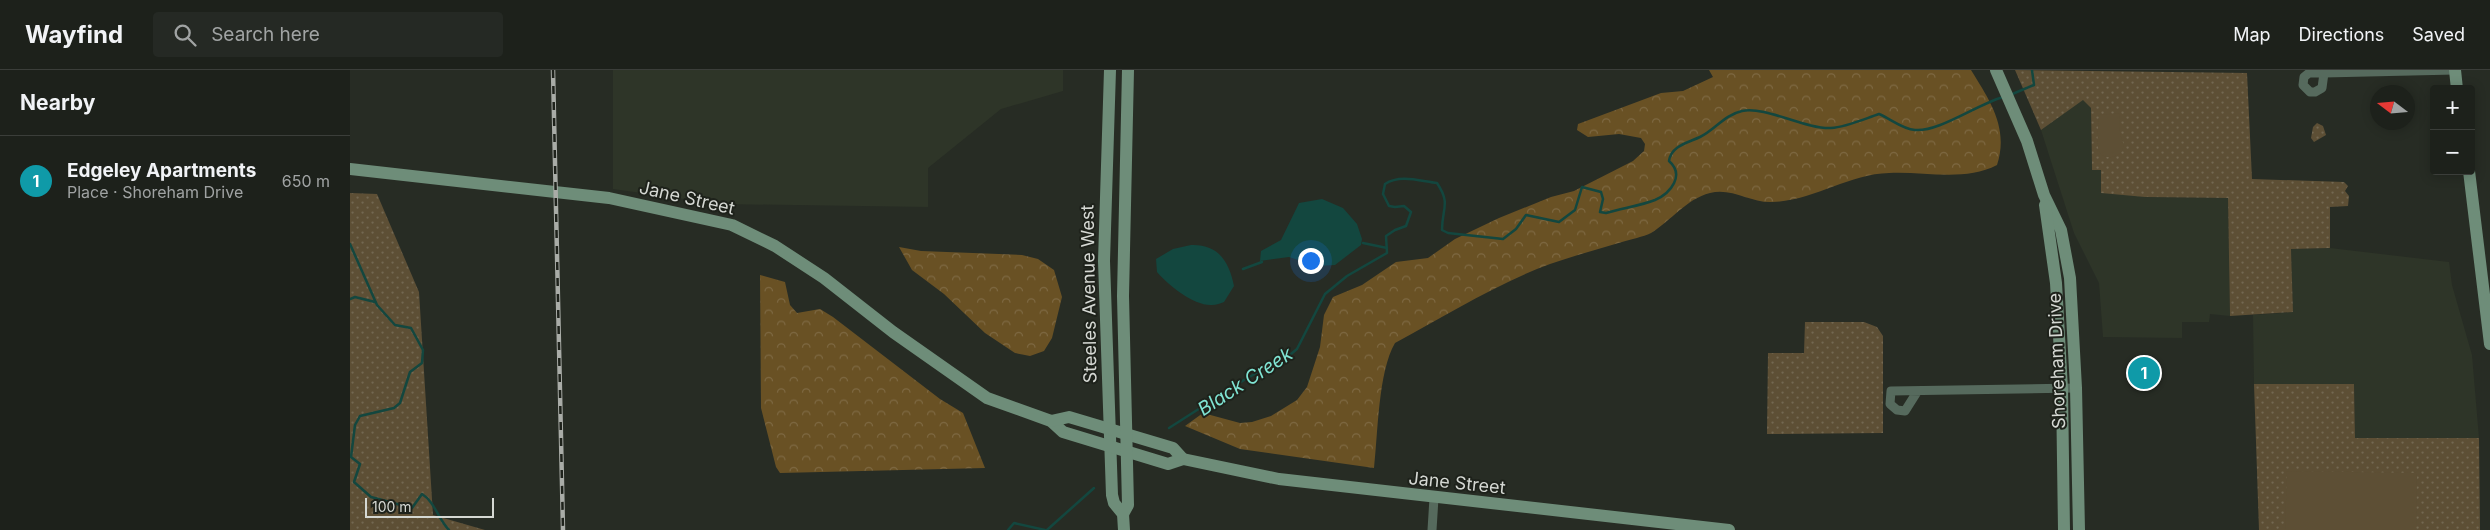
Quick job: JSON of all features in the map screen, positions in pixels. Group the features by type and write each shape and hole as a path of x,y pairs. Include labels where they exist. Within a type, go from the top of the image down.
{"main road":[{"name":"Steeles Avenue West","path":"1110,70 1104,261 1112,495 1114,502 1123,514"},
{"name":"Steeles Avenue West","path":"1124,530 1123,514 1128,505 1123,296 1128,70"},
{"name":"Shoreham Drive","path":"1996,70 2027,142 2044,195 2061,230 2070,278 2076,388 2079,530"},
{"path":"2455,70 2457,85"},
{"path":"1109,110 1128,111"},
{"name":"Jane Street","path":"350,170 608,198 732,225 774,246 824,278 900,337 987,398 1051,420 1063,432 1168,464 1183,459 1280,479 1729,530"},
{"path":"2469,175 2490,344"},
{"name":"Shoreham Drive","path":"2044,195 2056,283 2062,388 2064,530"},
{"name":"Jane Street","path":"1051,420 1068,417 1110,429 1173,448 1183,459"}],"street":[{"path":"2324,73 2455,70"},
{"path":"1917,392 2076,388"},
{"path":"1432,530 1434,498"}],"shaded area":[{"path":"613,70 1063,70 1063,91 1001,109 928,168 928,207 720,204 613,189"},
{"path":"2015,70 2247,73 2252,179 2344,182 2348,186 2345,191 2349,196 2348,206 2330,207 2330,248 2291,249 2293,312 2230,316 2228,198 2145,197 2101,193 2101,170 2092,170 2091,108 2083,100 2041,130"},
{"path":"2083,99 2091,108 2092,170 2101,170 2145,197 2228,198 2230,316 2210,314 2209,322 2182,322 2182,338 2103,337 2099,283 2074,233 2041,130"},
{"path":"2120,113 2120,131 2124,144 2122,151 2116,156 2104,156 2098,147 2099,115"},
{"path":"2317,123 2323,126 2326,135 2314,142 2311,138 2313,127"},
{"path":"350,193 377,194 419,292 433,515 485,530 350,530"},
{"path":"2330,248 2449,262 2452,285 2472,355 2479,438 2355,438 2354,384 2254,384 2253,315 2293,312 2291,249"},
{"path":"1805,322 1864,322 1877,327 1883,336 1883,433 1767,434 1768,353 1804,353"},
{"path":"2254,384 2354,384 2355,438 2479,438 2480,530 2259,530"},
{"path":"2287,471 2417,473 2416,530 2285,530"}],"green space":[{"path":"1709,70 1971,70 1996,115 2001,139 1997,165 1971,173 1958,174 1874,174 1787,201 1764,202 1733,193 1710,193 1693,200 1651,233 1559,261 1510,281 1395,343 1389,355 1382,386 1374,468 1240,449 1185,426 1203,413 1240,423 1252,422 1271,416 1297,400 1307,387 1320,347 1324,315 1333,297 1362,285 1396,262 1428,258 1455,239 1499,218 1551,197 1574,191 1633,161 1644,151 1645,144 1641,138 1619,134 1588,137 1577,130 1578,124 1661,93 1683,91 1713,77"},
{"path":"899,247 921,251 1022,255 1038,259 1054,270 1062,297 1052,338 1044,351 1030,356 1015,353 985,333 944,294 912,270"},
{"path":"760,275 785,282 790,305 797,313 820,309 940,399 963,413 985,468 780,473 776,467 761,408"}],"water":[{"path":"1322,199 1343,208 1357,224 1362,239 1361,245 1335,265 1317,266 1289,257 1260,261 1261,251 1281,240 1299,203"},
{"path":"1191,245 1208,247 1221,256 1225,262 1234,286 1224,302 1212,305 1197,302 1174,288 1157,272 1156,259 1173,249"}],"waterway":[{"name":"Black Creek","path":"2010,95 2034,85 2032,70"},
{"name":"Black Creek","path":"1169,428 1244,380 1291,354 1297,349 1325,294 1347,276 1387,253 1386,236 1406,226 1411,212 1404,206 1389,206 1383,194 1385,184 1391,181 1410,179 1437,183 1445,201 1442,230 1448,233 1503,239 1516,229 1526,215 1559,222 1575,210 1582,187 1601,192 1603,199 1600,212 1606,213 1643,204 1661,197 1671,188 1676,178 1674,166 1669,161 1676,148 1700,137 1725,119 1742,111 1752,110 1774,114 1809,125 1831,128 1879,114 1901,126 1915,130 1946,123 2003,97"},
{"path":"1363,243 1387,248"},
{"name":"Black Creek","path":"350,244 377,305 395,325 411,328 423,350 422,363 410,372 400,403 394,408 360,416 355,425 351,457 360,464 354,482 371,497 412,508 422,494 430,501 449,530"},
{"path":"1243,269 1262,262"},
{"name":"Black Creek","path":"350,299 355,297 375,302"},
{"name":"Black Creek","path":"1047,530 1094,488"},
{"path":"1008,530 1014,523 1045,530"}],"railway":[{"path":"553,70 563,530"}],"place":[{"name":"Edgeley Apartments","path":"2144,373"}]}
